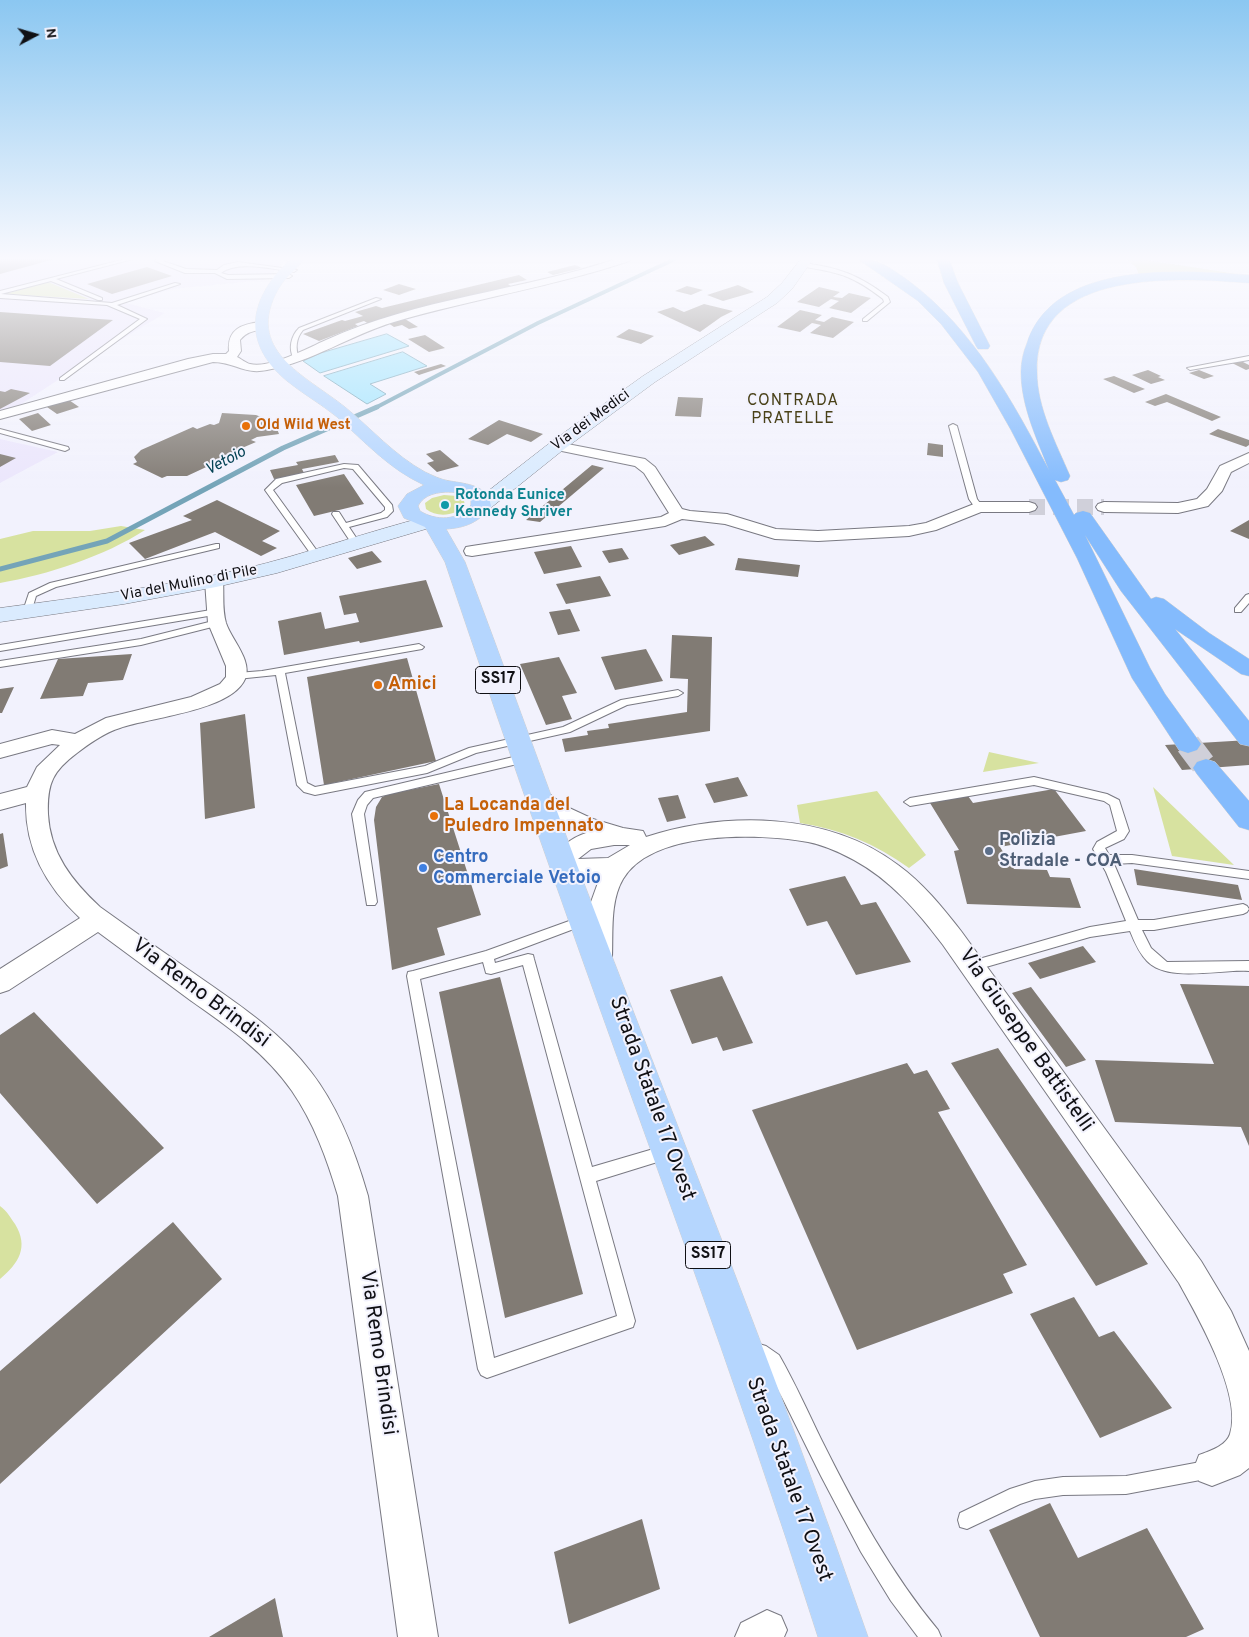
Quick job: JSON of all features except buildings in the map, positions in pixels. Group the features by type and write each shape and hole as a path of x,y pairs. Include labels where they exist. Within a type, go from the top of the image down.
{"highway":[{"path":"959,335 977,358 1061,495 1129,579 1162,608 1201,638 1249,669"},
{"path":"978,335 1061,495"},
{"path":"1036,335 1029,359 1030,384 1061,495 1083,551 1138,669 1188,744"},
{"path":"1106,552 1129,586 1249,738"},
{"path":"1206,768 1249,820"}],"main road":[{"path":"264,335 267,348 277,364 289,375 342,413 398,463 424,478 476,494 481,501 476,511 451,522 430,522"},
{"path":"398,463 411,484 410,505"},
{"path":"410,505 427,490 454,487"},
{"name":"SS17","path":"410,505 416,518 430,522"},
{"name":"Strada Statale 17 Ovest","path":"476,511 459,535 523,749 563,865 670,1151 815,1552 843,1637"},
{"name":"Strada Statale 17 Ovest","path":"430,522 464,556"},
{"path":"815,1552 850,1637"}],"street":[{"path":"229,358 235,351 234,340 237,335"},
{"path":"0,415 183,364 213,358 229,358 249,368 266,367 296,358 346,335"},
{"name":"Via dei Medici","path":"476,511 517,476 557,446 649,379 717,335"},
{"path":"557,446 640,462 650,470 673,509 681,514 727,519 775,534 818,536 918,530 979,507 1029,507"},
{"path":"1104,507 1178,508 1202,503 1214,491 1225,469 1249,457"},
{"name":"Via dei Medici","path":"454,487 482,486 517,476"},
{"name":"Via del Mulino di Pile","path":"0,615 214,581 316,555 357,535 401,520 410,505"},
{"path":"464,556 665,522 681,514"},
{"name":"Via del Mulino di Pile","path":"357,535 430,522"},
{"path":"0,802 35,793 38,782 46,770 78,741 111,724 212,697 228,688 237,676 236,667 217,617 214,581"},
{"path":"0,751 52,738 78,741"},
{"name":"Via Remo Brindisi","path":"35,793 38,828 51,868 62,885 76,901 98,919 239,1020 268,1044 302,1082 334,1140 353,1196 418,1637"},
{"path":"540,799 572,820 597,829 632,847"},
{"name":"Via Giuseppe Battistelli","path":"563,865 577,869 599,869 618,864 632,847 678,836 730,830 784,830 817,836 852,849 878,862 907,886 939,922 1203,1293 1226,1335 1237,1360 1246,1391 1249,1413"},
{"name":"Via Giuseppe Battistelli","path":"599,959 602,910 608,887 614,874 632,847"},
{"path":"0,982 98,919"},
{"path":"1212,1468 1236,1458 1246,1443 1249,1427"}],"lane":[{"path":"62,380 122,335"},
{"path":"296,335 293,355 296,358"},
{"path":"1190,368 1249,358"},
{"path":"953,426 973,499 979,507"},
{"path":"0,431 65,449"},
{"path":"316,555 269,490 279,481 344,466 355,467 389,507 389,512 357,535 336,514"},
{"path":"28,611 32,595 53,585 216,546"},
{"path":"1238,610 1249,597"},
{"path":"0,648 217,617"},
{"path":"0,664 141,642 217,617"},
{"path":"237,676 280,671 419,647"},
{"path":"280,671 302,785 308,789 322,791 426,769 441,765 460,754 523,749"},
{"path":"371,902 358,814 362,803 369,795 523,749 625,702 678,693"},
{"path":"910,802 1034,781 1107,798 1115,803 1123,831 1120,836 1100,846 1099,850 1112,871 1148,954 1156,963 1171,968 1237,964 1249,966"},
{"path":"1105,860 1132,859 1249,875"},
{"path":"972,966 1090,932 1134,925 1154,925 1242,909"},
{"path":"488,956 491,968 528,959 627,1321 487,1368 413,976 488,956 585,921"},
{"path":"587,1176 670,1151"},
{"path":"743,1353 760,1352 772,1361 820,1456 868,1544 906,1604 931,1637"},
{"path":"967,1520 1017,1496 1035,1490 1063,1486 1126,1485 1212,1468"}],"shaded area":[{"path":"0,335 128,335 90,359 0,418"},
{"path":"0,439 58,452 0,483"}],"green space":[{"path":"444,495 457,496 464,501 465,505 457,512 441,515 426,509 425,503 432,498"},
{"path":"121,526 145,530 112,548 56,570 0,583 0,539 33,531 90,531"},
{"path":"989,752 1039,763 983,772"},
{"path":"1153,787 1234,865 1172,856"},
{"path":"877,791 926,855 909,868 884,852 857,839 829,829 800,823 797,805"},
{"path":"0,1206 7,1212 15,1224 19,1232 21,1247 17,1261 0,1279"}],"water":[{"path":"382,335 390,335 409,346 320,373 303,361 321,353"},
{"path":"403,352 427,366 370,384 386,394 367,404 324,376"}],"waterway":[{"name":"Vetoio","path":"376,407 514,335"},
{"name":"Vetoio","path":"0,569 107,541 283,448 376,407"}],"tunnel":[{"path":"1029,507 1104,507"},
{"path":"1188,744 1206,768"}],"place":[{"name":"Old Wild West","path":"246,426"},
{"name":"Rotonda Eunice Kennedy Shriver","path":"445,505"},
{"name":"Amici","path":"378,685"},
{"name":"La Locanda del Puledro Impennato","path":"434,816"},
{"name":"Polizia Stradale - COA","path":"989,851"},
{"name":"Centro Commerciale Vetoio","path":"423,868"}],"district":[{"name":"CONTRADA PRATELLE","path":"793,411"}]}
